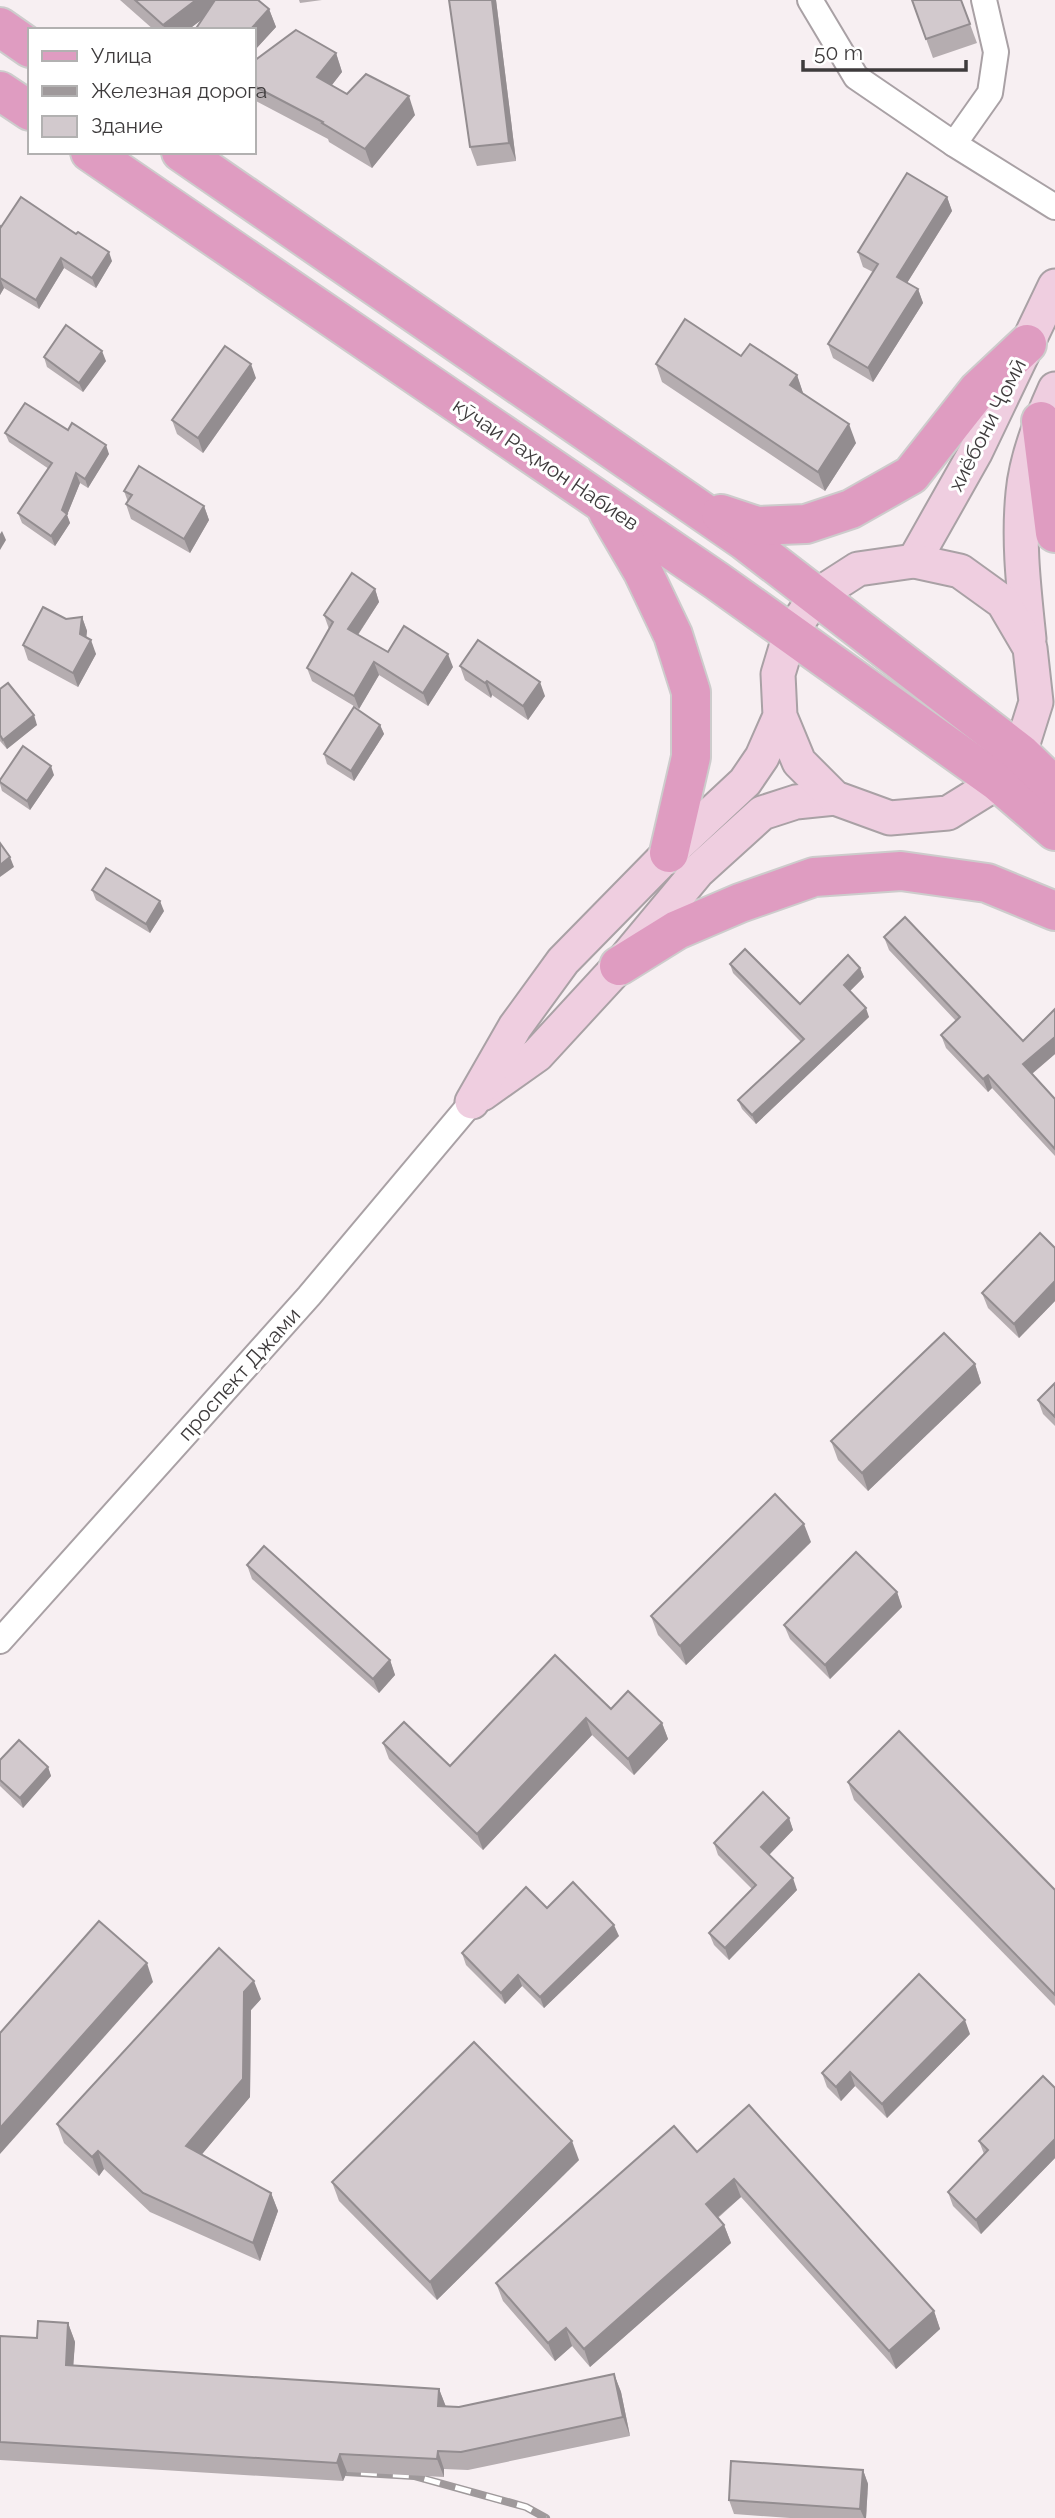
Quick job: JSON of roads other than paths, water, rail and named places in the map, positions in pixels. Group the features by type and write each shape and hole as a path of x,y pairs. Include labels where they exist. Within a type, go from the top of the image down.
{"main road":[{"path":"0,27 28,47"},
{"path":"0,91 28,110"},
{"name":"кӯчаи Раҳмон Набиев","path":"93,154 790,634 1009,768"},
{"path":"184,154 776,563 1009,768 1055,831"},
{"name":"хиёбони Ҷомӣ","path":"914,561 975,453 1055,286"},
{"path":"424,380 454,341"},
{"path":"689,502 758,526 806,524 851,509 911,475 978,390 1027,344"},
{"path":"1030,648 1003,602 960,571 914,561 858,569 816,596 790,634 778,674 780,716 799,762 835,798 890,818 948,813 1009,768 1036,702 1021,564 1023,491 1048,405"},
{"path":"1048,405 1055,533"},
{"path":"601,502 643,572 673,635 691,692 691,757 669,853"},
{"path":"472,1102 514,1027 563,961 669,853 745,782 762,757 780,716"},
{"path":"1009,768 1055,787"},
{"path":"472,1102 537,1055 619,966 698,871 762,813 796,802 835,798"},
{"path":"619,966 677,930 740,903 814,877 901,871 987,883 1055,911"}],"street":[{"path":"810,0 856,77 954,144 1055,206"},
{"path":"954,144 990,93 996,52 984,0"},
{"name":"проспект Джами","path":"0,1641 309,1296 472,1102"}],"railway":[{"path":"329,2471 414,2476 526,2507 546,2518"}]}
